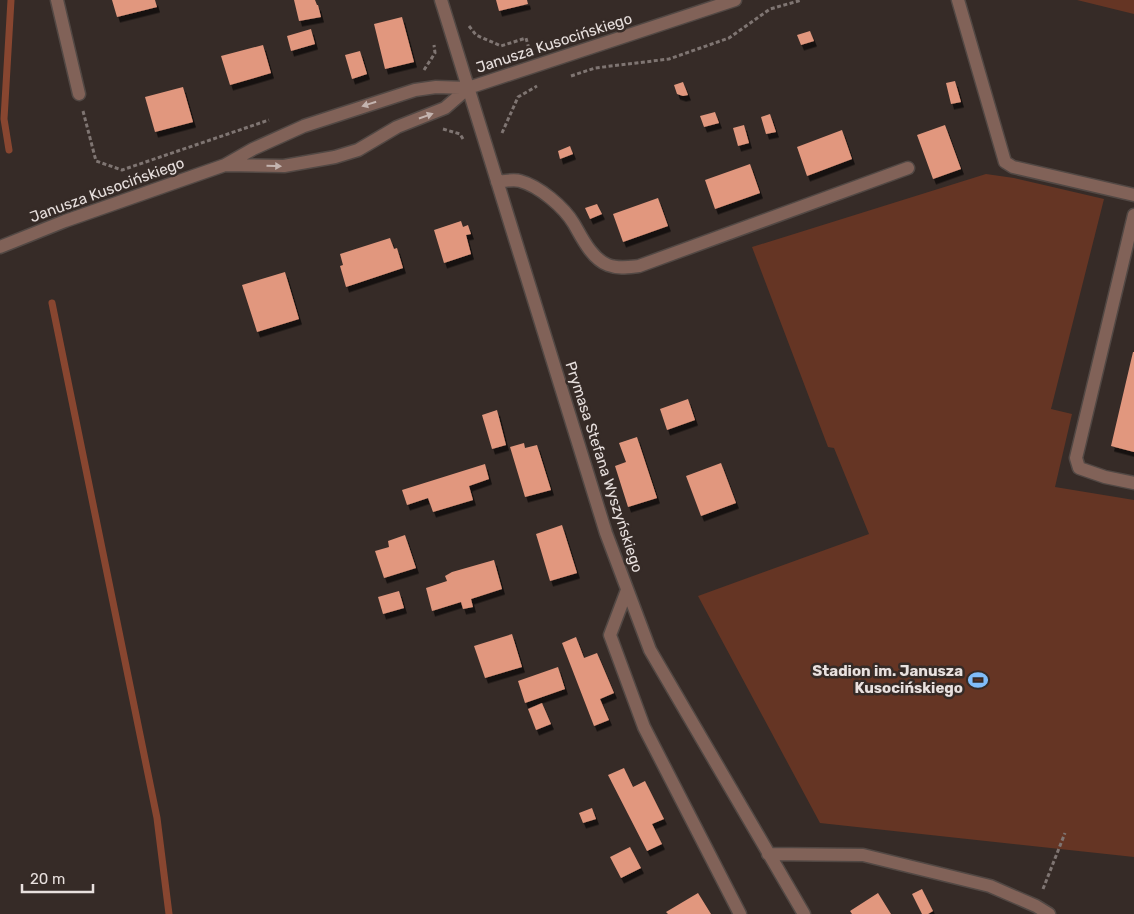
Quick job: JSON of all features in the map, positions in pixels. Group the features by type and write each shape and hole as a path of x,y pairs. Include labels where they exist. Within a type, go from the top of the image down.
{"street":[{"path":"57,0 79,94"},
{"name":"Prymasa Stefana Wyszyńskiego","path":"441,0 606,534 650,650 804,914"},
{"name":"Janusza Kusocińskiego","path":"0,247 64,221 226,166 270,140 360,107 415,90 436,87 468,88 735,0"},
{"path":"958,0 1005,162 1013,167 1134,195"},
{"name":"Janusza Kusocińskiego","path":"226,166 284,166 335,157 358,150 397,127 445,108 468,88"},
{"path":"497,182 519,180 550,196 572,221 586,246 598,258 608,265 623,268 639,266 908,168"},
{"path":"1134,215 1076,458 1079,468 1105,477 1134,483"},
{"path":"627,590 610,635 644,727 740,914"},
{"path":"768,854 863,855 990,886 1036,906 1049,914"}],"path":[{"path":"567,77 594,68 669,59 729,38 770,9 802,0"},
{"path":"79,94 96,161 122,170 271,119"},
{"path":"1036,906 1064,832"}],"shaded area":[{"path":"1077,0 1134,0 1134,14"},
{"path":"986,174 1014,178 1104,199 1051,409 1072,414 1055,487 1134,500 1134,857 820,823 698,596 869,534 834,448 828,447 752,247"}],"building":[{"path":"112,0 155,0 157,7 117,17"},
{"path":"294,0 315,0 321,17 299,21"},
{"path":"496,0 527,0 528,4 499,11"},
{"path":"402,17 414,62 385,69 374,24"},
{"path":"311,29 315,44 291,51 287,36"},
{"path":"810,31 814,41 801,45 797,35"},
{"path":"263,45 271,73 230,85 221,56"},
{"path":"360,51 367,74 352,79 345,55"},
{"path":"955,81 961,102 951,104 946,83"},
{"path":"683,82 688,95 683,96 677,94 674,85"},
{"path":"183,87 193,122 155,132 145,97"},
{"path":"715,112 719,123 704,127 700,116"},
{"path":"770,114 776,132 766,134 761,117"},
{"path":"744,125 749,143 738,146 733,128"},
{"path":"945,125 961,169 933,179 917,135"},
{"path":"842,130 852,159 807,176 797,147"},
{"path":"570,146 573,154 560,159 558,151"},
{"path":"750,164 760,193 715,209 705,180"},
{"path":"658,198 668,226 623,242 613,214"},
{"path":"597,204 602,214 590,219 585,208"},
{"path":"461,221 463,227 468,225 471,234 466,235 471,254 444,263 434,230"},
{"path":"390,238 394,249 397,248 403,268 346,287 340,266 343,265 340,254"},
{"path":"285,272 299,319 257,332 242,285"},
{"path":"1134,352 1134,452 1111,446"},
{"path":"688,399 695,420 667,430 660,409"},
{"path":"497,410 506,445 492,449 482,415"},
{"path":"637,437 657,498 628,507 615,466 626,462 619,443"},
{"path":"524,443 525,448 537,445 551,490 525,497 510,447"},
{"path":"721,463 736,503 701,516 686,476"},
{"path":"485,464 489,479 469,486 473,500 433,512 428,498 407,505 402,490"},
{"path":"562,525 577,573 550,581 536,534"},
{"path":"405,535 416,568 384,578 375,551 389,547 388,541"},
{"path":"494,560 502,589 471,599 473,607 463,609 461,602 432,611 426,588 447,581 445,576 452,572"},
{"path":"399,591 404,608 383,614 378,597"},
{"path":"512,634 522,667 485,678 474,646"},
{"path":"576,637 584,658 597,653 614,693 600,699 609,720 594,726 562,643"},
{"path":"558,667 565,689 525,703 518,681"},
{"path":"542,703 551,724 536,730 528,709"},
{"path":"624,768 633,787 645,781 664,819 652,824 662,844 647,851 608,775"},
{"path":"592,808 596,819 583,823 579,813"},
{"path":"630,847 641,868 621,878 610,857"},
{"path":"922,889 933,911 928,914 922,914 912,894"},
{"path":"698,893 711,914 668,914 666,912"},
{"path":"878,893 891,914 852,914 850,911"}],"waterway":[{"path":"9,150 4,119 11,0"},
{"path":"52,303 157,818 169,914"}],"place":[{"name":"Stadion im. Janusza Kusocińskiego","path":"978,680"}]}
